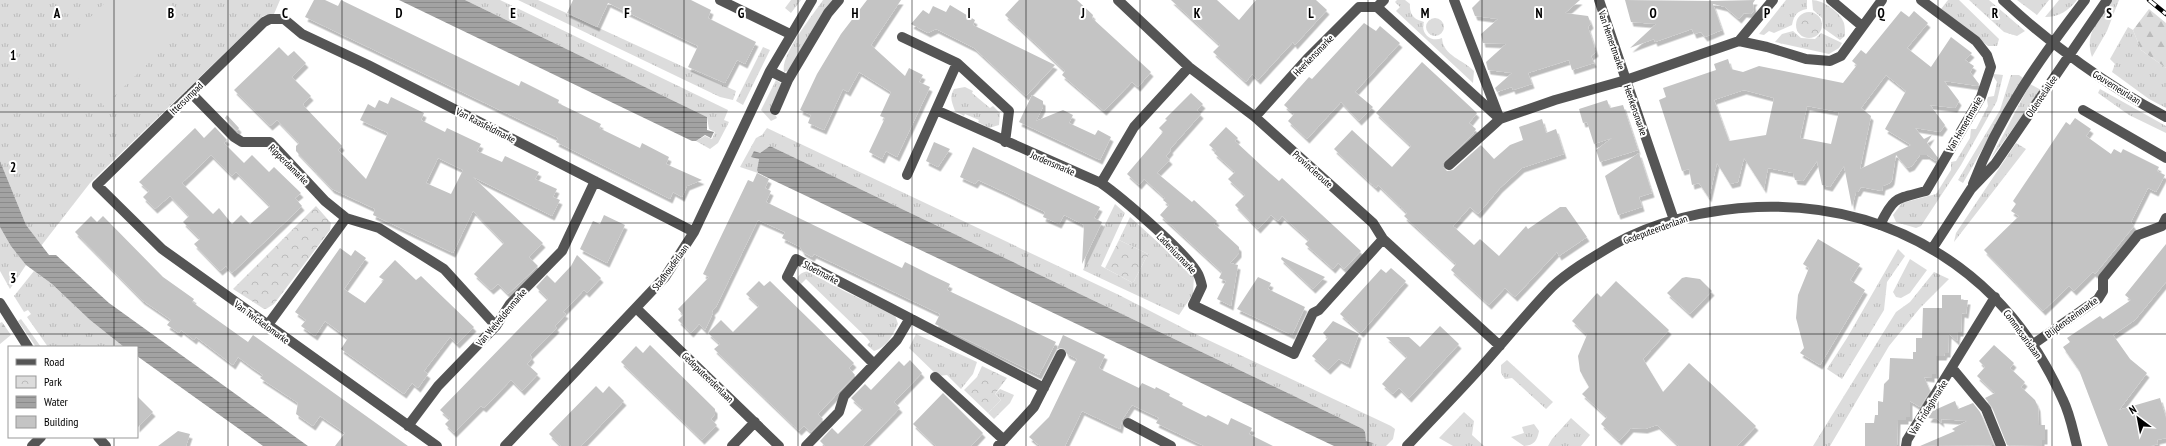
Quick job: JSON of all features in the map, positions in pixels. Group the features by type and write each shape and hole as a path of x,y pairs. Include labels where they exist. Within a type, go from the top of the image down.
{"street":[{"path":"720,0 790,34"},
{"name":"Stadhouderlaan","path":"505,446 637,309 665,277 694,232 770,71 790,34 812,0"},
{"path":"775,110 788,80 828,13 839,0"},
{"name":"Provincieroute","path":"1118,0 1189,67 1255,117 1373,223 1383,239 1500,346"},
{"path":"1454,0 1500,119"},
{"name":"Van Hemertmarke","path":"1599,0 1626,80 1739,41"},
{"path":"1773,0 1739,41 1767,47 1806,59 1830,62 1841,56 1882,0"},
{"path":"1831,0 1862,26"},
{"name":"Van Hemertmarke","path":"1880,225 1890,205 1899,199 1926,191 1981,97 1991,67 1987,55 1976,41 1921,0"},
{"name":"Gouverneurlaan","path":"2003,0 2069,55 2166,118"},
{"name":"Oldeneelallee","path":"1971,189 1987,148 2031,73 2085,0"},
{"name":"Oldeneelallee","path":"1932,249 1971,189 1995,164 2107,0"},
{"name":"Heerkensmarke","path":"1255,117 1357,4 1381,4 1500,119"},
{"name":"Ittersumpad","path":"97,185 264,22 270,19 278,19"},
{"name":"Van Raasfeldmarke","path":"278,19 289,22 302,34 389,75 694,232"},
{"path":"902,37 957,63 1009,111 1005,142"},
{"path":"907,175 957,63"},
{"path":"1101,183 1134,127 1189,67"},
{"path":"770,71 788,80"},
{"name":"Heerkensmarke","path":"1449,165 1500,119 1555,100 1626,80 1674,220"},
{"name":"Ripperdamarke","path":"191,93 234,137 242,142 270,142 325,201 346,218 379,228 444,269 496,326"},
{"name":"Jordensmarke","path":"936,110 1005,142 1101,183"},
{"path":"2083,110 2166,158"},
{"name":"Van Welveldenmarke","path":"408,426 438,386 496,326 510,304 562,251 595,181"},
{"name":"Ladeniusmarke","path":"1101,183 1116,193 1198,273 1202,286 1193,305 1294,354 1313,313 1319,310 1383,239"},
{"name":"Van Twickelomarke","path":"97,185 162,249 267,326 437,446"},
{"name":"Gedeputeerdenlaan","path":"1407,446 1554,286 1616,243 1674,220 1734,208 1791,207 1817,210 1880,225 1918,241 1932,249"},
{"path":"267,326 346,218"},
{"name":"Blijdensteinmarke","path":"2032,345 2098,299 2103,292 2103,278 2138,235 2162,226 2166,218"},
{"name":"Commissarislaan","path":"1932,249 1971,275 1995,297 2015,320 2052,377 2064,402 2077,446"},
{"name":"Sloetmarke","path":"874,364 787,277 796,259 1044,388"},
{"name":"Van Fridaghmarke","path":"1906,446 1907,440 1995,297"},
{"path":"0,303 27,346"},
{"name":"Gedeputeerdenlaan","path":"637,309 779,446"},
{"path":"806,446 838,412 844,396 897,340 910,318"},
{"path":"935,377 1001,443 1034,407 1061,354"},
{"name":"Van Fridaghmarke","path":"1952,368 1986,409 2001,446"},
{"path":"732,446 755,422"},
{"path":"1128,424 1171,446"},
{"path":"32,446 40,438"},
{"path":"99,438 106,446"}],"green space":[{"path":"0,0 280,0 274,14 263,16 90,183 41,246 26,225 0,161"},
{"path":"108,0 167,0 190,23 104,106 54,52"},
{"path":"465,0 500,0 728,110 724,120 729,122 718,143 710,149 696,141 705,136 712,139 715,132 709,129 707,117"},
{"path":"518,0 538,0 736,91 733,100 720,97"},
{"path":"791,0 801,0 791,13 785,8"},
{"path":"823,0 833,0 788,71 784,72 784,65 792,46"},
{"path":"1397,0 1405,0 1410,4 1410,11 1413,16 1424,22 1423,26 1427,36 1434,39 1442,38 1446,49 1474,71 1473,83 1396,11 1400,7 1395,2"},
{"path":"1786,0 1807,0 1807,9 1796,14 1792,25 1774,33 1769,31 1764,35 1759,34"},
{"path":"1812,0 1826,4 1839,15 1844,23 1845,36 1840,40 1823,28 1822,18 1813,10"},
{"path":"1948,0 1959,0 1999,39 1997,46 1988,46 1941,9"},
{"path":"1969,0 1989,0 2025,31 2017,36 2004,32"},
{"path":"2017,0 2049,0 2037,15"},
{"path":"2059,0 2077,0 2063,13 2045,17"},
{"path":"2112,0 2119,0 2107,31 2092,57 2090,49 2091,34 2098,20"},
{"path":"2149,9 2166,23 2166,68 2141,50 2133,30"},
{"path":"1809,12 1818,16 1822,25 1818,34 1809,38 1800,34 1796,25 1800,16"},
{"path":"1435,18 1441,21 1444,27 1441,33 1435,36 1429,33 1426,27 1429,21"},
{"path":"2128,27 2133,30 2141,50 2166,68 2166,108 2149,99 2112,72 2115,64 2110,59"},
{"path":"1793,31 1801,38 1815,39 1821,33 1842,43 1839,48 1829,54 1775,42 1782,34"},
{"path":"763,47 770,50 743,105 736,101"},
{"path":"1994,74 2003,75 1997,101 1961,165 1921,226 1916,228 1896,222 1893,215 1902,203 1936,194 1951,170 1951,162 1956,161 1970,138 1971,129 1976,129 1988,106 1988,97 1994,96 1997,82 1993,76"},
{"path":"2011,75 2019,75 2023,78 1963,183 1958,180 2000,110"},
{"path":"776,80 782,84 772,109 777,118 771,121 761,110"},
{"path":"2030,84 2041,90 1990,160"},
{"path":"965,87 973,91 972,93 990,108 993,106 1000,113 999,125 989,128 978,122 979,120 965,114 964,116 955,111 952,100 952,92 954,89"},
{"path":"2100,89 2166,126 2166,133 2129,115 2098,93"},
{"path":"767,128 1119,295 1189,331 1391,426 1395,429 1393,439 1386,446 1372,446 1373,443 1366,441 1363,429 770,146 760,153 753,154 752,156 759,159 757,170 758,173 740,167 756,138 762,135"},
{"path":"2016,143 2026,149 1954,242 1956,233"},
{"path":"1115,204 1125,213 1101,266 1133,283 1148,254 1119,240 1130,217 1194,275 1193,294 1179,315 1083,270"},
{"path":"316,206 331,223 330,230 274,304 264,309 233,289"},
{"path":"0,227 26,265 10,289 0,271"},
{"path":"1119,240 1148,254 1133,283 1105,268"},
{"path":"1898,249 1905,256 1887,282 1884,310 1842,379 1827,369 1847,338"},
{"path":"1910,259 1927,270 1910,293 1901,298 1896,297 1893,292"},
{"path":"34,271 52,284 90,320 123,346 47,346 27,317 31,314 28,310 24,312 14,296"},
{"path":"808,271 844,291 895,315 898,324 886,344 874,351 867,345 870,342 867,338 806,279 801,284 798,281 799,275"},
{"path":"1934,272 1949,279 1920,308 1889,346 1830,446 1813,446 1896,312 1910,302"},
{"path":"21,319 40,346 35,346 18,321"},
{"path":"2,322 11,335 0,344 0,323"},
{"path":"916,334 977,362 973,374 961,389 947,375 938,376 909,348"},
{"path":"1507,360 1553,402 1546,409 1512,378 1505,379 1501,373 1501,365"},
{"path":"982,366 1007,378 995,394 1001,400 988,413 964,390 977,377"},
{"path":"1000,389 1014,395 1010,403 994,419 988,413 1001,400 995,394"},
{"path":"1464,412 1474,421 1472,435 1484,446 1453,446 1439,438"},
{"path":"1571,418 1590,435 1581,446 1548,446 1552,439"},
{"path":"1534,424 1539,431 1536,440 1530,445 1524,446 1511,437 1524,433 1522,427"}],"water":[{"path":"399,0 465,0 707,117 707,130 714,132 711,138 705,135 696,141 692,141"},
{"path":"770,146 1363,429 1365,432 1366,441 1373,443 1372,446 1334,446 758,173 757,170 759,159 751,157 754,151 760,153"},
{"path":"0,161 26,225 49,255 56,255 109,303 308,446 263,446 138,357 138,346 123,346 90,320 52,284 26,265 11,246 0,227"}],"building":[{"path":"314,0 325,0 338,6 341,0 519,86 521,81 559,100 558,103 601,124 599,128 640,148 642,143 669,157 666,164 702,180 687,186 682,197 673,192 670,199 556,142 558,138 305,17"},
{"path":"573,0 691,0 711,10 708,18 756,42 745,64 737,60 725,83 688,67 698,46 608,3 597,27 567,13"},
{"path":"867,0 901,0 871,45 905,76 909,68 923,75 919,82 930,87 897,157 886,151 882,159 869,152 885,118 880,116 891,92 859,72 848,92 843,89 824,130 808,123 811,115 800,110 817,74 841,34"},
{"path":"1019,0 1077,0 1093,15 1092,18 1151,72 1138,87 1132,82 1104,111 1062,75 1065,71 1005,15"},
{"path":"1171,0 1217,0 1239,20 1256,0 1316,0 1327,10 1295,45 1293,42 1258,80 1252,74 1246,82 1213,52 1220,45"},
{"path":"1480,0 1580,0 1565,13 1588,16 1591,24 1588,27 1596,52 1591,56 1594,63 1572,70 1569,60 1528,73 1532,84 1513,90 1512,87 1497,92 1495,88 1512,73 1488,70 1486,62 1506,44 1483,43 1481,34 1498,19 1475,16 1472,8"},
{"path":"1625,0 1755,0 1753,3 1754,10 1751,14 1744,13 1739,19 1725,7 1713,4 1722,30 1705,37 1701,32 1694,34 1692,29 1655,42 1654,39 1630,48 1656,24 1631,22"},
{"path":"950,5 975,20 973,25 1055,65 1026,96 974,48 936,29 928,33 911,24 923,10 929,14 933,6 946,12"},
{"path":"1901,11 1909,17 1914,11 1928,23 1907,48 1931,67 1951,37 1972,53 1965,60 1974,66 1970,72 1979,84 1978,86 1944,81 1959,101 1955,108 1930,105 1945,125 1940,132 1915,128 1924,139 1932,135 1927,143 1938,158 1936,161 1927,155 1920,155 1912,166 1907,168 1896,155 1892,180 1890,183 1883,186 1882,191 1861,187 1858,192 1856,192 1852,207 1844,166 1830,187 1822,185 1817,161 1803,181 1795,180 1793,173 1768,168 1764,189 1744,158 1738,182 1730,184 1717,163 1709,198 1699,183 1692,185 1689,169 1682,171 1659,100 1666,97 1663,88 1716,70 1714,64 1728,59 1731,69 1743,72 1759,66 1843,83 1857,65 1852,61 1861,50 1866,54","holes":["1886,75 1906,91 1885,129 1911,145 1860,169 1871,116 1861,108","1744,90 1774,98 1766,135 1729,141 1714,100","1807,106 1839,112 1831,144 1800,138"]},
{"path":"1364,23 1376,31 1380,26 1400,43 1355,92 1373,107 1359,121 1341,102 1307,139 1288,121 1294,114 1284,105 1309,77 1312,79"},
{"path":"279,47 288,56 294,51 306,63 292,77 311,96 303,104 304,106 342,146 338,150 366,179 388,133 360,120 368,104 375,108 379,100 388,104 391,97 424,113 421,120 445,132 447,128 481,144 477,151 502,162 505,156 539,172 535,179 557,189 553,197 560,200 552,216 473,177 543,243 529,257 538,266 508,294 498,284 491,290 474,274 504,243 473,211 453,253 373,215 375,209 332,189 296,151 296,146 299,143 277,120 270,126 234,90","holes":["438,158 463,170 451,194 426,183"]},
{"path":"1422,62 1477,113 1469,123 1476,129 1472,135 1443,163 1443,167 1447,171 1453,170 1481,145 1494,159 1510,145 1523,140 1519,127 1542,119 1546,133 1556,129 1564,154 1522,168 1500,188 1478,214 1470,207 1453,226 1474,245 1480,239 1499,256 1526,226 1528,229 1560,207 1566,207 1587,237 1559,256 1557,252 1515,297 1505,288 1489,305 1451,270 1456,264 1404,216 1407,213 1378,185 1376,188 1334,149 1352,130 1392,167 1411,146 1376,113"},
{"path":"1191,93 1203,104 1197,110 1201,114 1170,149 1171,150 1166,156 1170,160 1157,173 1192,202 1194,200 1217,221 1214,224 1239,247 1239,253 1230,263 1238,265 1231,306 1217,299 1226,281 1219,278 1222,272 1160,215 1169,205 1163,200 1165,198 1144,179 1139,185 1127,174 1163,132 1159,128 1167,120 1165,119"},
{"path":"1032,95 1043,101 1043,107 1036,121 1063,110 1073,115 1069,123 1095,135 1098,130 1111,137 1100,160 1019,122"},
{"path":"1607,100 1610,108 1623,105 1638,150 1600,162 1596,150 1612,138 1594,144 1587,122 1583,123 1579,109"},
{"path":"227,115 239,128 237,131 225,118"},
{"path":"2075,118 2091,129 2086,136 2111,154 2114,149 2121,153 2123,149 2159,167 2157,171 2165,175 2156,192 2148,188 2131,222 2134,226 2095,274 2093,272 2074,291 2069,286 2043,311 1984,250 2019,216 2011,211 2016,204 2013,201 2066,122 2070,125"},
{"path":"215,127 227,140 224,143 244,163 252,155 269,172 274,167 301,193 295,198 302,206 232,273 226,266 220,271 194,244 200,239 183,222 189,216 170,196 155,209 143,197 149,191 139,182 195,128 204,138","holes":["211,155 232,176 236,172 270,206 250,224 241,215 232,224 219,208 213,214 182,183"]},
{"path":"1226,127 1238,138 1235,141 1263,167 1279,181 1282,178 1361,251 1344,269 1338,263 1333,269 1305,244 1309,240 1282,216 1278,221 1271,215 1258,229 1235,205 1245,195 1228,179 1235,172 1214,153 1216,151 1209,145"},
{"path":"934,142 950,149 938,167 926,161"},
{"path":"973,147 1100,207 1094,218 1102,222 1082,264 1084,225 1064,215 1059,224 1043,217 1045,212 1004,192 978,180 975,184 960,177"},
{"path":"1639,153 1652,193 1639,197 1642,207 1618,215 1605,176"},
{"path":"757,173 769,179 765,188 771,191 766,202 902,268 905,262 950,284 947,290 1056,342 1039,375 935,324 940,314 814,254 812,257 803,252 800,247 782,238 785,232 758,220 716,307 712,311 713,313 705,330 699,324 691,333 678,320 683,315 678,309 709,277 703,274 748,180 753,182"},
{"path":"604,215 625,225 607,263 580,249 593,221 600,224"},
{"path":"91,216 97,222 103,216 163,277 194,299 192,302 248,342 253,335 408,446 335,446 345,433 320,416 313,426 296,414 298,403 260,378 263,375 238,357 233,365 196,337 194,340 181,330 179,333 167,325 171,320 142,300 75,232"},
{"path":"1818,239 1860,264 1850,280 1865,290 1820,365 1800,353 1804,348 1796,318 1798,295 1809,268 1803,264"},
{"path":"2166,244 2166,282 2135,320 2113,335 2130,359 2147,373 2119,410 2160,398 2166,418 2166,438 2157,440 2158,444 2151,446 2108,446 2079,370 2063,347 2070,342 2067,338 2100,316 2103,319 2131,300 2125,295"},
{"path":"340,248 351,256 355,250 366,258 344,289 365,303 384,280 379,277 395,260 416,280 421,276 474,327 457,344 450,337 424,371 428,374 418,388 412,383 404,394 341,349 348,338 325,321 315,336 301,326 306,320 295,312"},
{"path":"577,255 601,278 587,293 584,290 563,312 566,314 555,326 557,328 530,355 532,358 527,364 538,374 522,391 511,380 484,408 481,406 454,433 445,424 450,419 440,410 548,299 536,287 547,275 555,283 571,266"},
{"path":"1282,257 1325,277 1313,289 1281,259"},
{"path":"1391,268 1406,281 1361,333 1340,314 1381,269 1386,273"},
{"path":"1258,277 1271,283 1268,289 1305,307 1292,335 1237,309"},
{"path":"1686,277 1700,279 1712,291 1690,314 1667,293 1682,278"},
{"path":"759,281 764,286 770,281 854,363 849,368 855,375 818,414 823,419 811,432 804,426 799,431 714,349 720,344 708,333 721,320 733,332 759,306 746,294"},
{"path":"1616,281 1669,330 1643,359 1663,392 1689,363 1756,426 1737,446 1679,446 1657,425 1645,429 1631,428 1619,441 1601,424 1607,417 1582,394 1589,387 1580,371 1578,356 1587,335 1572,321 1597,293 1601,297"},
{"path":"1942,295 1961,295 1961,300 1968,300 1966,314 1962,313 1961,332 1958,332 1957,341 1949,334 1948,353 1945,353 1944,356 1936,356 1936,374 1932,374 1932,378 1924,377 1930,391 1920,407 1910,401 1910,417 1906,417 1906,420 1898,420 1897,446 1865,446 1865,423 1874,423 1875,415 1878,415 1878,401 1883,402 1884,384 1889,379 1890,358 1913,359 1913,352 1916,352 1916,338 1922,338 1923,308 1942,308"},
{"path":"1333,321 1359,334 1348,364 1339,359 1328,370 1312,356 1328,338 1323,333"},
{"path":"1440,326 1459,344 1409,398 1399,388 1393,394 1382,384 1407,357 1386,337 1409,337 1420,347"},
{"path":"1063,335 1105,355 1099,368 1104,371 1139,388 1142,383 1155,389 1156,387 1183,403 1182,405 1206,417 1208,415 1228,425 1231,418 1252,428 1249,434 1273,446 1204,446 1156,423 1159,418 1132,405 1122,420 1120,429 1082,411 1065,446 1040,446 1029,437 1049,417 1077,359 1067,354 1064,348 1057,349"},
{"path":"650,345 715,409 715,414 711,419 717,425 702,440 621,362 636,346 643,353"},
{"path":"1994,345 2014,363 2010,368 2025,382 2021,387 2035,400 2038,407 2039,425 2045,425 2045,440 2042,440 2042,446 2007,445 1992,407 1985,398 1995,393 1977,376 1985,367 1979,361"},
{"path":"910,360 922,373 894,402 900,408 863,446 825,446 820,441 832,428 838,434 863,409 851,398 865,384 871,390 899,361 904,366"},
{"path":"596,386 603,393 609,386 624,401 581,446 561,446 549,434"},
{"path":"943,393 983,433 971,446 936,446 913,424"},
{"path":"138,397 153,412 138,427"},
{"path":"1955,401 1958,409 1973,403 1980,412 1994,445 1920,446 1955,431 1952,429 1967,421 1941,419 1942,423 1937,419 1928,418 1936,406 1937,409"},
{"path":"178,431 190,434 186,446 158,446"}],"railway":[{"path":"2149,0 2166,14"}]}
